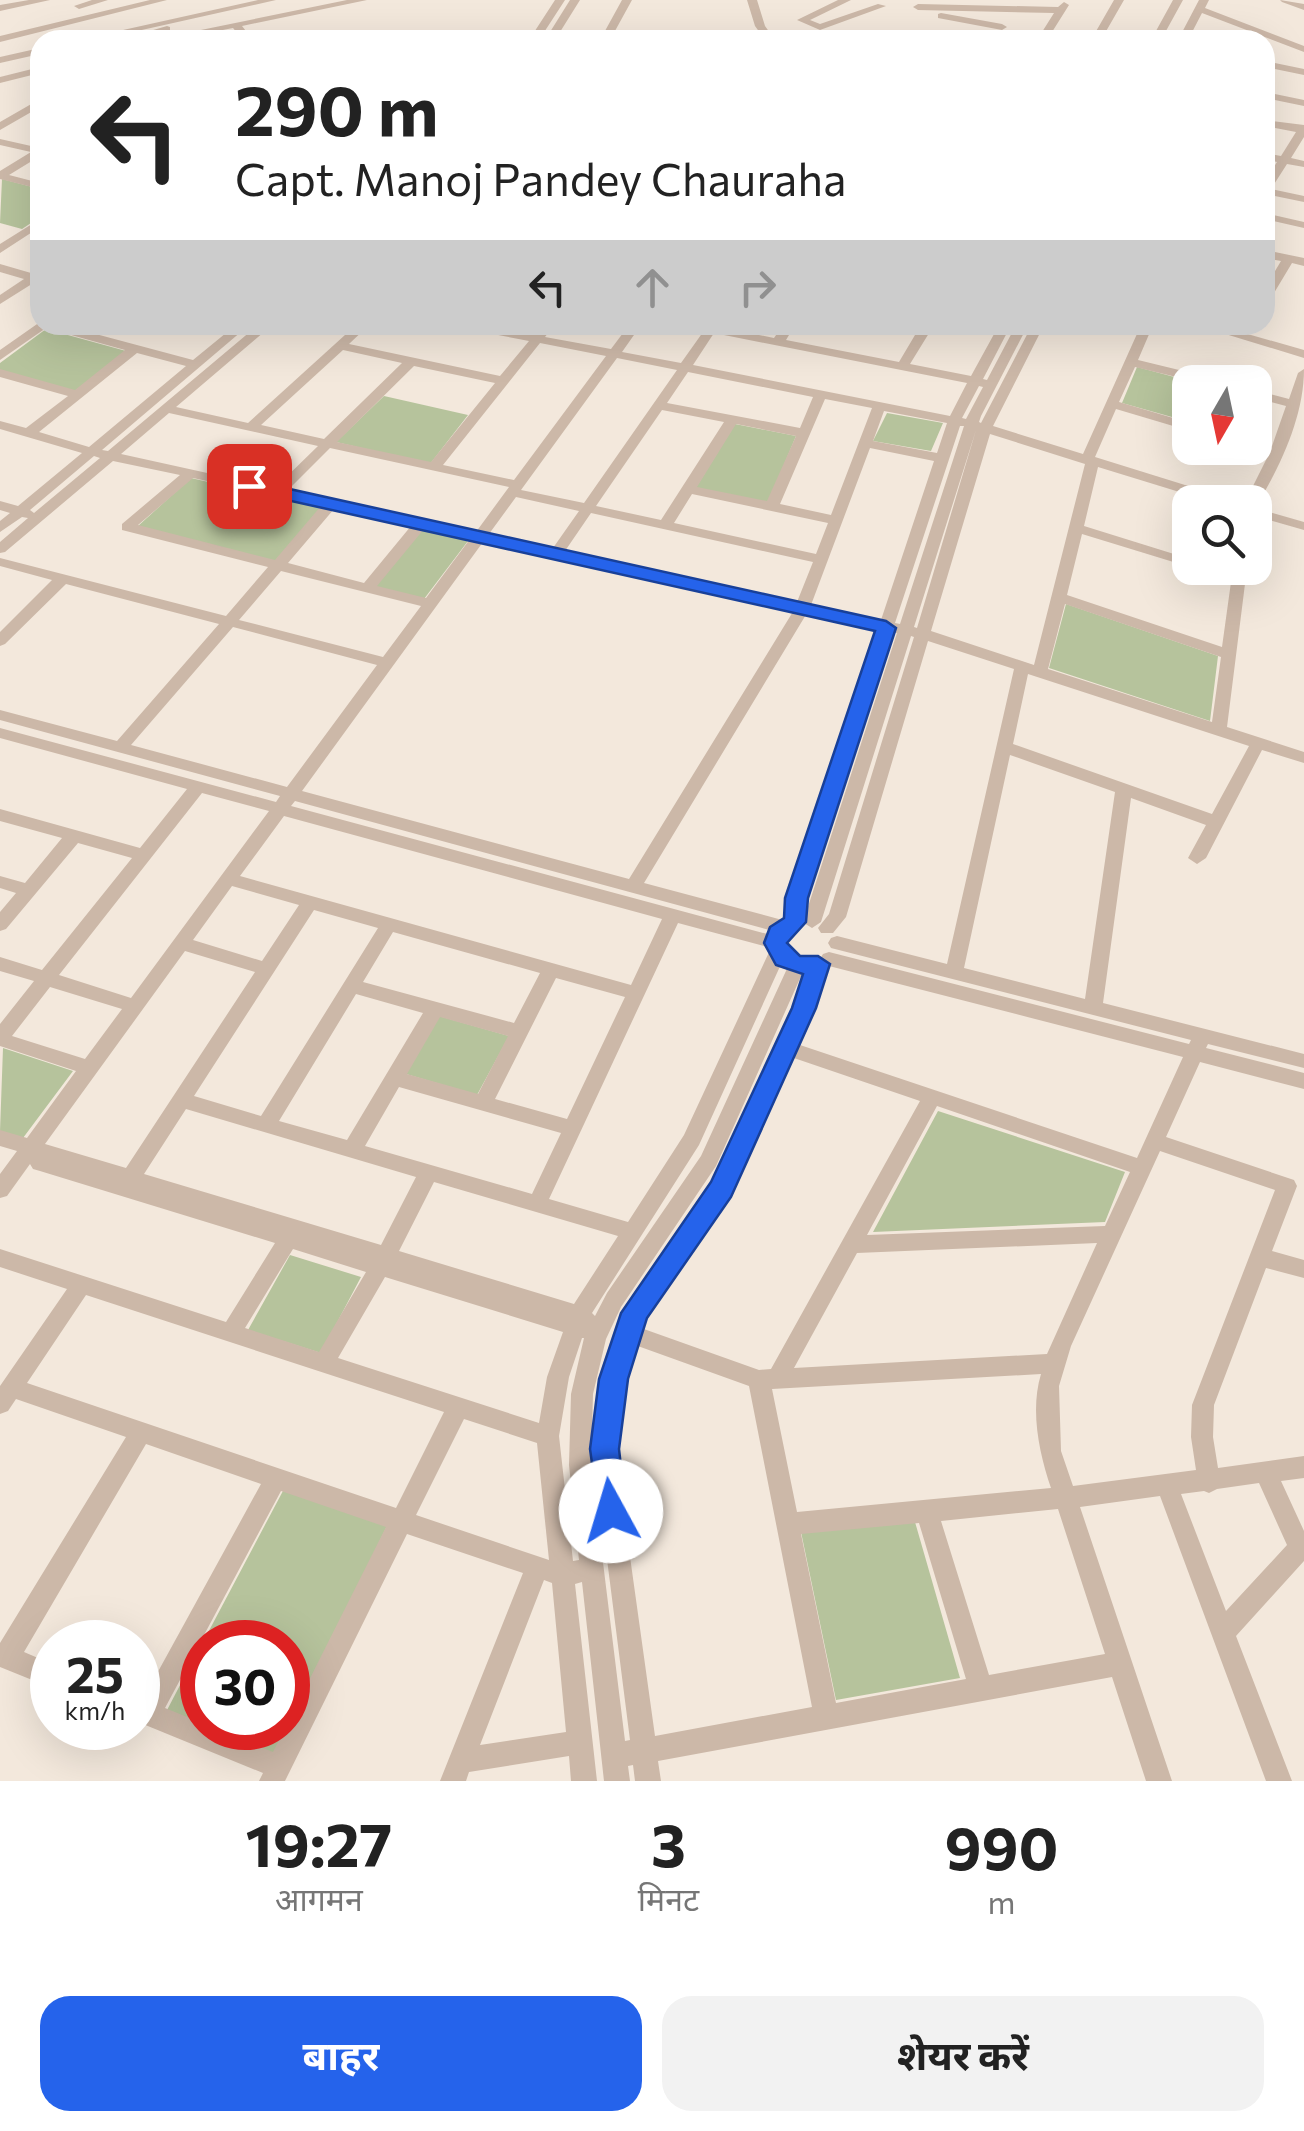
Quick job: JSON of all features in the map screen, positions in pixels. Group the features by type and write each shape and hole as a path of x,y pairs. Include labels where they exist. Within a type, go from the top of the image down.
{"street":[{"path":"76,3 103,0"},
{"path":"160,30 271,0"},
{"path":"162,30 286,3 319,0"},
{"path":"210,30 362,0"},
{"path":"540,30 560,0"},
{"path":"556,30 575,0"},
{"path":"610,30 627,0"},
{"path":"752,0 763,30"},
{"path":"843,0 874,1 881,6 826,26 802,20 843,0"},
{"path":"1102,30 1119,0"},
{"path":"1162,30 1178,0"},
{"path":"1285,0 1302,3"},
{"path":"0,8 40,1 54,26"},
{"path":"37,30 154,1"},
{"path":"76,3 90,18"},
{"path":"1014,9 1002,28 918,12 918,3 1014,9 1064,5"},
{"path":"1198,3 1250,30"},
{"path":"1178,30 1198,3"},
{"path":"1187,30 1198,3"},
{"path":"1048,30 1064,5"},
{"path":"124,9 150,30"},
{"path":"235,24 240,30"},
{"path":"0,39 30,32"},
{"path":"1275,40 1304,49"},
{"path":"0,60 30,52"},
{"path":"0,72 30,64"},
{"path":"1275,66 1304,72"},
{"path":"0,80 30,75"},
{"path":"1275,97 1304,103"},
{"path":"0,130 30,109"},
{"path":"0,130 30,120"},
{"path":"1275,125 1303,129 1275,175"},
{"path":"0,142 30,149"},
{"path":"25,148 30,145"},
{"path":"1,174 30,157"},
{"path":"1275,158 1304,164"},
{"path":"1,174 30,183"},
{"path":"1275,192 1304,199"},
{"path":"1275,218 1304,224"},
{"path":"0,227 24,233"},
{"path":"0,249 30,229"},
{"path":"1275,256 1304,262"},
{"path":"1275,279 1288,259"},
{"path":"0,268 30,274"},
{"path":"0,300 30,281"},
{"path":"0,356 31,335"},
{"path":"83,335 195,366"},
{"path":"0,528 231,335"},
{"path":"0,549 254,335"},
{"path":"251,428 352,335"},
{"path":"521,335 954,420 1172,486"},
{"path":"434,467 540,335"},
{"path":"0,1190 628,335"},
{"path":"556,554 706,335"},
{"path":"747,335 982,383"},
{"path":"778,342 782,335"},
{"path":"902,366 922,335"},
{"path":"584,1781 549,1571 548,1436 558,1377 576,1321 630,1231 692,1140 805,942 837,917 922,634 978,426 982,383 1001,335"},
{"path":"648,1781 604,1449 614,1379 635,1313 721,1189 786,1048 805,942 797,898 954,420 1015,335"},
{"path":"1032,335 978,426 905,630 805,942 709,1160 614,1300 596,1338 582,1394 580,1465 616,1769 644,1750 1120,1663"},
{"path":"1040,672 1090,460 1142,335"},
{"path":"1257,335 1304,351"},
{"path":"340,346 503,380"},
{"path":"29,433 134,349"},
{"path":"278,492 412,361"},
{"path":"1130,362 1172,373"},
{"path":"1260,485 1304,373"},
{"path":"0,374 77,394"},
{"path":"772,507 821,394"},
{"path":"1272,398 1294,404"},
{"path":"1112,404 1172,422"},
{"path":"658,405 804,434"},
{"path":"634,886 802,609 880,405"},
{"path":"167,409 434,467 587,508 821,560"},
{"path":"665,526 732,420"},
{"path":"0,425 93,452 922,634 1304,758"},
{"path":"866,444 942,458"},
{"path":"1272,451 1276,452"},
{"path":"191,473 128,528 430,604"},
{"path":"688,490 836,520"},
{"path":"0,504 38,517"},
{"path":"120,748 331,504"},
{"path":"1272,517 1304,526"},
{"path":"367,588 420,524"},
{"path":"1076,528 1172,558"},
{"path":"0,562 387,663"},
{"path":"0,641 63,578"},
{"path":"1219,730 1239,585"},
{"path":"1059,597 1229,655"},
{"path":"954,973 1022,666"},
{"path":"0,715 673,915 954,973 1092,1008 1304,1081"},
{"path":"0,734 198,787 285,801 634,886 805,942 1199,1044 1304,1061"},
{"path":"1197,858 1258,743"},
{"path":"1004,746 1216,822"},
{"path":"90,1068 0,1038 198,787"},
{"path":"1092,1008 1124,789"},
{"path":"0,816 144,855"},
{"path":"0,924 74,836"},
{"path":"228,879 634,993"},
{"path":"0,882 28,890"},
{"path":"130,1179 310,902"},
{"path":"538,1204 673,915"},
{"path":"266,1124 389,924"},
{"path":"181,944 267,969"},
{"path":"0,964 135,1006"},
{"path":"483,1103 551,970"},
{"path":"351,986 519,1032"},
{"path":"352,1150 435,1009"},
{"path":"1160,1781 1050,1451 1048,1386 1199,1044"},
{"path":"786,1048 1142,1168"},
{"path":"394,1078 572,1128"},
{"path":"826,1717 788,1524 768,1379 851,1244 931,1099"},
{"path":"182,1100 630,1231"},
{"path":"0,1138 27,1153 287,1241 382,1263"},
{"path":"1154,1141 1288,1186 1203,1405 1202,1438 1209,1482"},
{"path":"0,1150 130,1179 382,1263 576,1321 596,1338 768,1379 1055,1363"},
{"path":"324,1363 429,1172"},
{"path":"851,1244 1112,1234"},
{"path":"231,1333 287,1241"},
{"path":"1260,1257 1304,1269"},
{"path":"0,1258 548,1436"},
{"path":"80,1284 6,1396 142,1432 549,1571 591,1569"},
{"path":"160,1720 276,1774 458,1407"},
{"path":"30,1667 3,1656 142,1432"},
{"path":"788,1524 1065,1498 1304,1467"},
{"path":"1222,1633 1300,1548 1266,1473"},
{"path":"160,1682 276,1478"},
{"path":"1168,1486 1279,1781"},
{"path":"927,1511 980,1688"},
{"path":"457,1771 549,1571"},
{"path":"457,1771 580,1742"}],"green space":[{"path":"2,179 30,186 30,224 22,229 0,223"},
{"path":"38,335 68,335 126,351 75,391 0,370 0,363"},
{"path":"1137,367 1172,376 1172,417 1122,403"},
{"path":"384,396 468,415 430,464 336,442"},
{"path":"887,413 943,423 931,451 873,441"},
{"path":"735,424 796,436 768,503 695,489"},
{"path":"191,478 322,508 275,561 138,526"},
{"path":"416,529 468,541 424,599 371,586"},
{"path":"1066,604 1218,656 1210,721 1049,668"},
{"path":"439,1016 509,1036 477,1095 406,1074"},
{"path":"3,1048 73,1071 23,1138 0,1131"},
{"path":"938,1111 1125,1172 1105,1222 873,1232"},
{"path":"290,1255 361,1277 321,1353 248,1330"},
{"path":"284,1489 387,1526 310,1685 310,1620 215,1620"},
{"path":"915,1522 960,1678 836,1700 801,1532"},
{"path":"180,1685 180,1718 166,1712"}],"route":[{"path":"249,486 886,628 797,898 795,922 778,933 776,943 785,958 797,965 818,964 804,1008 721,1189 635,1313 614,1379 604,1449 611,1511"}]}
